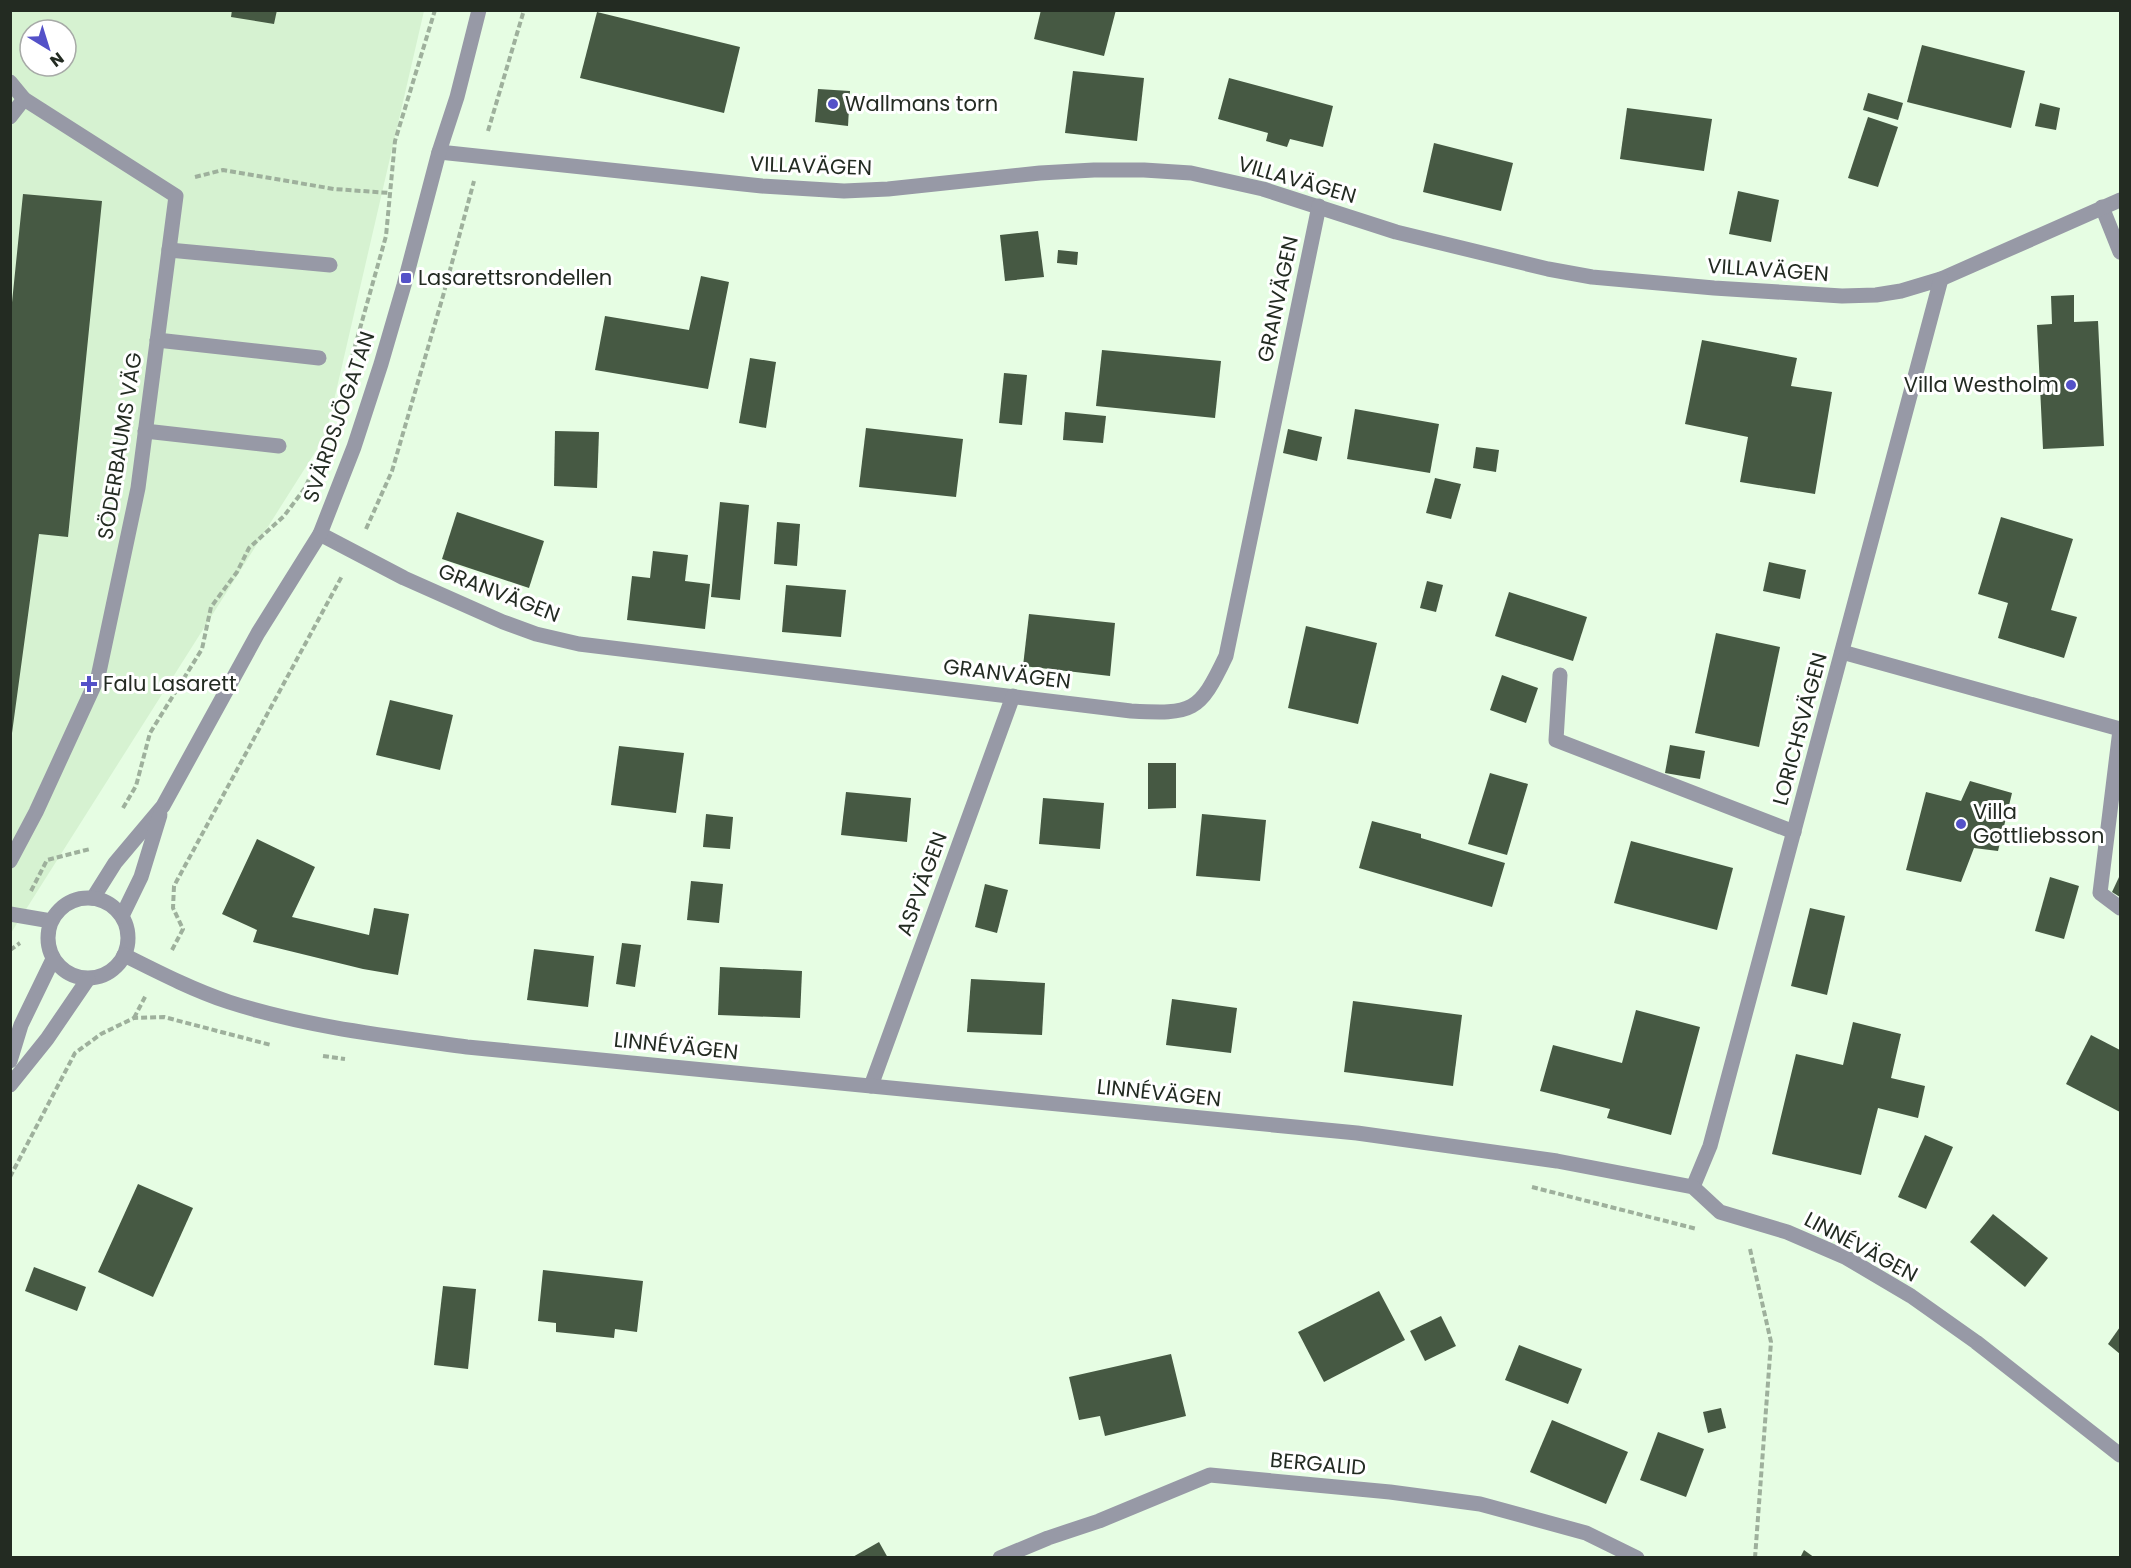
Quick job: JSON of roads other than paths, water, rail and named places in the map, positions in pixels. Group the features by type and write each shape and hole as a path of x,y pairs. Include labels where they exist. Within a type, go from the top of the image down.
{"street":[{"name":"SVÄRDSJÖGATAN","path":"93,898 115,863 163,806 258,633 320,534 354,447 381,364 439,152 457,97 479,10"},
{"name":"SÖDERBAUMS VÄG","path":"10,82 24,99 176,196 138,488 98,677 36,812 10,861"},
{"path":"10,117 24,99"},
{"name":"VILLAVÄGEN","path":"439,152 762,186 844,191 1094,170 1191,173 1263,189 1396,232 1496,258 1592,277 1842,296 1876,295 1901,291 1941,279 2121,200"},
{"name":"GRANVÄGEN","path":"320,534 404,578 503,622 536,634 579,644 1131,711 1171,713 1186,710 1201,700 1213,683 1226,656 1318,206"},
{"path":"2102,207 2121,252"},
{"path":"169,250 330,265"},
{"name":"LORICHSVÄGEN","path":"1693,1187 1710,1146 1941,279"},
{"path":"157,340 319,358"},
{"path":"146,431 279,446"},
{"path":"1842,652 2120,730 2100,893 2121,908"},
{"path":"1560,675 1556,740 1794,832"},
{"name":"ASPVÄGEN","path":"871,1086 1013,696"},
{"name":"SVÄRDSJÖGATAN","path":"122,916 141,877 163,806"},
{"path":"93,898 110,904 122,916 127,929 128,942 124,955 109,972 87,979 74,976 62,969 53,959 47,940 51,921 61,908 76,899 93,898"},
{"path":"15,914 51,921"},
{"name":"LINNÉVÄGEN","path":"124,955 228,1002 310,1023 363,1033 467,1047 1357,1133 1557,1161 1693,1187 1720,1212 1787,1232 1845,1257 1911,1296 1976,1342 2121,1455"},
{"path":"10,1061 21,1025 53,959"},
{"path":"10,1085 47,1039 87,979"},
{"name":"BERGALID","path":"1000,1557 1099,1521 1210,1475 1390,1492 1480,1504 1586,1533 1637,1557"}],"place":[{"name":"Wallmans torn","path":"833,104"},
{"name":"Lasarettsrondellen","path":"406,278"},
{"name":"Villa Westholm","path":"2071,385"},
{"name":"Falu Lasarett","path":"89,684"},
{"name":"Villa Gottliebsson","path":"1961,824"}]}
